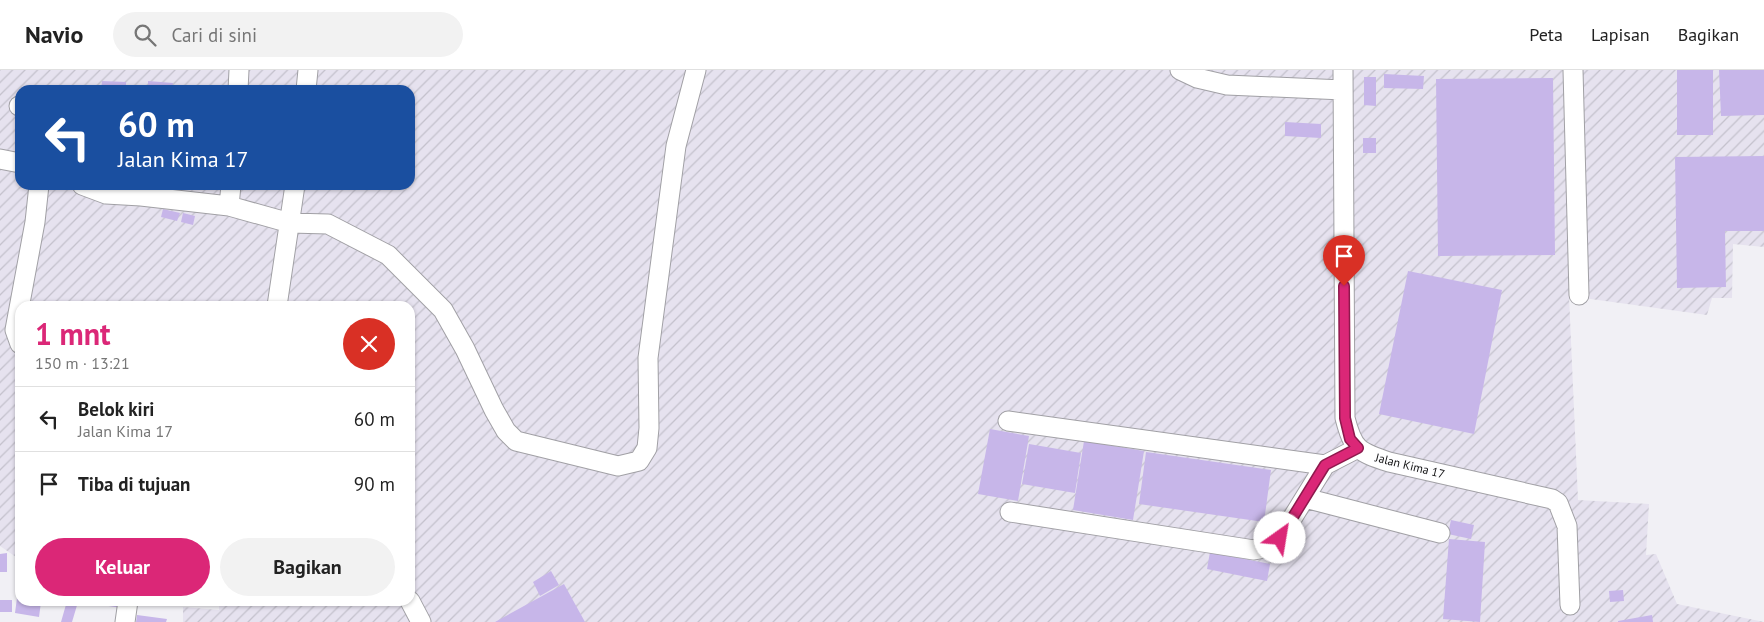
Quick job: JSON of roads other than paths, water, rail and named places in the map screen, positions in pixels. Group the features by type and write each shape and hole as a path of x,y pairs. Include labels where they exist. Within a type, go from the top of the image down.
{"street":[{"path":"238,85 239,70"},
{"path":"306,85 308,70"},
{"path":"95,190 106,194 229,206 290,223 328,224 388,254 443,310 465,349 494,410 506,431 516,441 618,466 639,461 647,448 650,428 648,358 676,146 696,70"},
{"path":"1180,70 1197,78 1227,85 1343,90"},
{"path":"1010,512 1254,550 1265,548 1273,545 1280,538 1325,465 1358,448 1350,439 1345,418 1344,70"},
{"path":"1573,70 1578,295"},
{"path":"0,159 15,163"},
{"path":"20,301 35,222 38,190"},
{"path":"229,206 231,190"},
{"path":"278,301 294,190"},
{"path":"1008,421 1325,465"},
{"name":"Jalan Kima 17","path":"1358,448 1368,455 1389,462 1552,499 1558,503 1567,526 1570,605"},
{"path":"1305,498 1440,533"},
{"path":"125,622 127,606"},
{"path":"413,606 421,622"}]}
